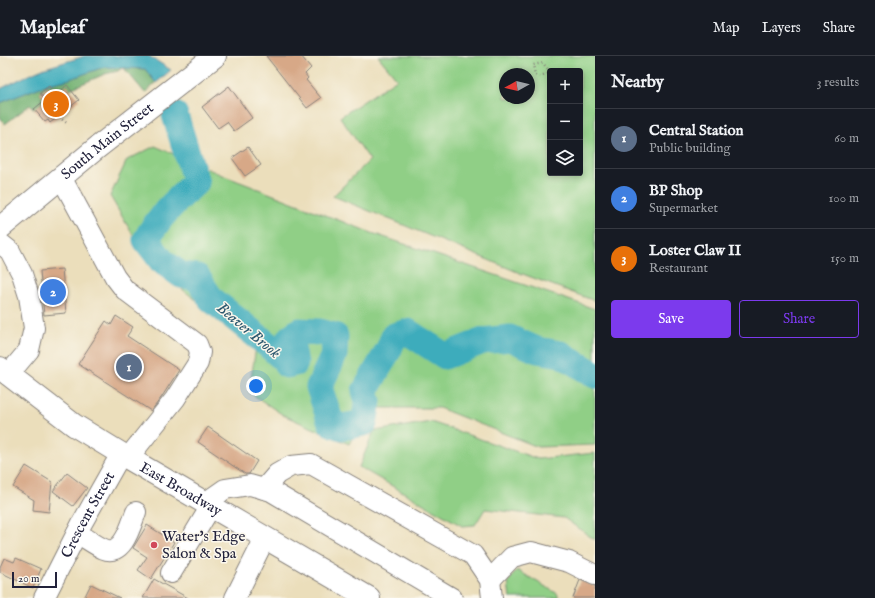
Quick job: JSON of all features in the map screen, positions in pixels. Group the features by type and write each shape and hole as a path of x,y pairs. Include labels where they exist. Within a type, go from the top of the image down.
{"main road":[{"name":"South Main Street","path":"0,228 61,177 215,56"},
{"name":"East Broadway","path":"4,371 74,425 208,505 369,598"}],"street":[{"name":"Crescent Street","path":"44,598 77,533 125,456 175,399 198,363 200,352 197,344 125,290 115,277 61,177"},
{"path":"0,243 10,251 22,274 30,296 34,328 29,350 4,371"},
{"path":"264,489 278,474 291,466 311,464 473,556 491,589 512,557 531,552 569,562 595,575"},
{"path":"171,574 208,505 226,489 250,484 270,491 452,598"},
{"path":"77,533 106,549 113,550 120,546 126,539 136,512"},
{"path":"235,598 265,538"}],"path":[{"path":"543,63 550,73 545,76 535,75 533,65 543,63"},
{"path":"59,117 68,124"}],"green space":[{"path":"378,56 595,56 595,301 520,273 333,196 370,160 340,117 397,79"},
{"path":"104,67 122,68 118,71 105,74 70,89 67,85 55,95 48,86 40,93 45,100 34,109 30,105 5,124 0,117 0,103 48,84 67,80"},
{"path":"124,68 145,69 156,83 145,93"},
{"path":"155,146 222,175 372,233 595,309 595,445 538,447 439,408 368,408 349,444 283,415 249,392 256,347 150,264 110,196 127,160"},
{"path":"431,422 538,459 595,453 595,540 564,518 485,509 475,525 462,526 359,467 374,431"},
{"path":"517,570 558,594 558,598 510,598 508,582"}],"water":[{"path":"85,56 149,56 171,70 156,83 145,69 104,67 67,80 48,84 0,103 0,89 45,68"}],"building":[{"path":"266,56 301,56 311,68 305,74 308,78 306,80 321,98 307,108"},
{"path":"67,85 79,100 50,123 48,120 45,122 34,109 45,100 40,93 49,86 55,95"},
{"path":"229,86 252,118 234,131 227,122 218,128 202,107"},
{"path":"248,147 261,165 245,176 232,158"},
{"path":"62,269 66,313 44,315 40,271"},
{"path":"116,316 133,327 127,336 179,370 151,411 78,364 106,321 111,325"},
{"path":"208,427 257,461 249,474 245,474 198,442"},
{"path":"26,466 52,482 49,512 33,510 34,500 13,487"},
{"path":"67,473 87,488 73,506 53,491"},
{"name":"Water's Edge Salon & Spa","path":"147,525 174,542 151,579 138,570 147,557 133,548"},
{"path":"4,558 14,562 16,558 41,569 33,588 0,572 0,567"},
{"path":"154,579 188,598 143,598"},
{"path":"580,580 595,586 595,598 573,598"},
{"path":"91,584 120,598 84,598"}],"waterway":[{"name":"Beaver Brook","path":"175,115 196,182 162,216 146,240 162,261 181,275 197,277 211,299 267,344 286,361 287,365 295,363 290,338 299,331 320,332 335,336 334,355 319,387 331,423 342,427 364,423 368,401 365,391 389,349 394,336 408,332 445,356 483,341 510,338 537,350 561,354 595,375"}],"place":[{"name":"Loster Claw II","path":"56,104"},
{"name":"BP Shop","path":"53,292"},
{"name":"Central Station","path":"129,367"},
{"name":"Water's Edge Salon & Spa","path":"154,545"}]}
